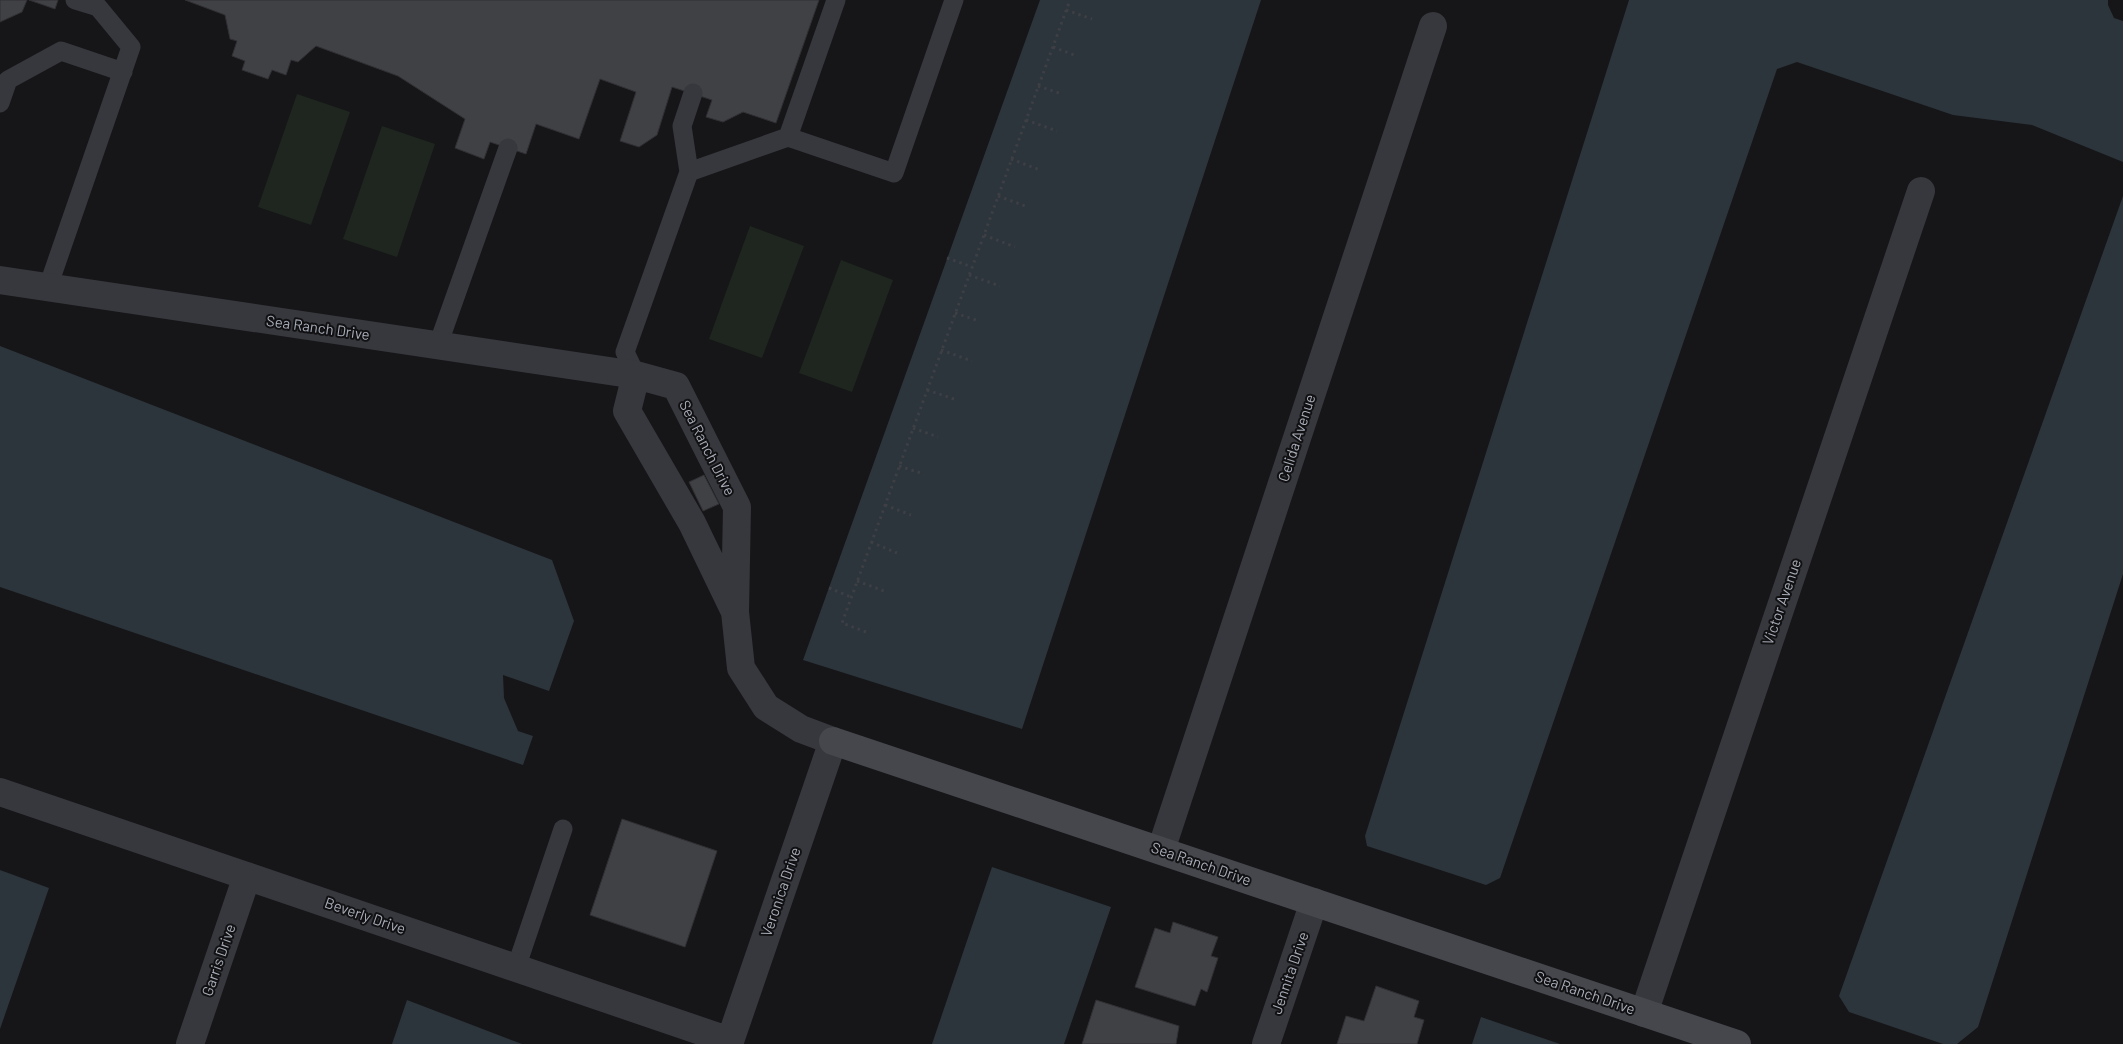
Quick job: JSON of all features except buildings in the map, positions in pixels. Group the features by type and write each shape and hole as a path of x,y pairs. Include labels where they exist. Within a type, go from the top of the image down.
{"street":[{"name":"Celida Avenue","path":"1160,850 1433,26"},
{"name":"Victor Avenue","path":"1644,1013 1920,191"},
{"name":"Sea Ranch Drive","path":"0,280 636,375 676,386 737,507 735,612 741,668 766,707 801,729 1737,1044"},
{"name":"Sea Ranch Drive","path":"636,375 627,411 692,523 735,612"},
{"name":"Veronica Drive","path":"730,1042 833,740"},
{"name":"Beverly Drive","path":"0,792 730,1042"},
{"name":"Garris Drive","path":"190,1044 247,876"},
{"name":"Jennita Drive","path":"1266,1044 1314,902"}],"lane":[{"path":"48,287 132,47 97,4 75,0"},
{"path":"788,137 836,0"},
{"path":"689,172 788,137 894,174 954,0"},
{"path":"0,103 8,80 62,51 123,72"},
{"path":"636,375 625,352 689,172 682,126 693,93"},
{"path":"438,345 508,148"},
{"path":"516,968 563,829"}],"path":[{"path":"866,632 842,623 1070,0"},
{"path":"1066,10 1092,19"},
{"path":"1053,47 1077,56"},
{"path":"1038,86 1062,94"},
{"path":"1026,120 1056,132"},
{"path":"1012,159 1040,170"},
{"path":"998,196 1028,208"},
{"path":"984,235 1015,247"},
{"path":"948,258 972,267"},
{"path":"969,275 1000,286"},
{"path":"955,313 979,321"},
{"path":"942,350 972,361"},
{"path":"927,390 957,400"},
{"path":"913,428 938,437"},
{"path":"899,466 924,474"},
{"path":"885,505 911,516"},
{"path":"871,542 897,553"},
{"path":"857,581 884,591"},
{"path":"829,588 851,597"}],"shaded area":[{"path":"1040,0 1261,0 1022,729 803,660"},
{"path":"1629,0 2108,0 2108,5 2114,18 2123,21 2123,162 2032,125 1953,115 1797,62 1777,69 1500,878 1486,885 1367,846 1365,836"},
{"path":"297,94 350,112 311,225 258,207"},
{"path":"382,126 435,144 397,257 343,239"},
{"path":"2123,196 2123,574 1978,1027 1957,1044 1943,1044 1849,1012 1839,996"},
{"path":"750,226 804,246 762,358 709,339"},
{"path":"841,260 893,280 852,392 799,373"},
{"path":"0,346 552,560 574,621 549,691 503,675 504,698 518,731 533,736 523,765 0,587"},
{"path":"992,867 1111,907 1064,1044 932,1044"},
{"path":"0,870 49,888 0,1029"},
{"path":"407,1000 522,1044 392,1044"},
{"path":"1481,1017 1560,1044 1472,1044"}]}
